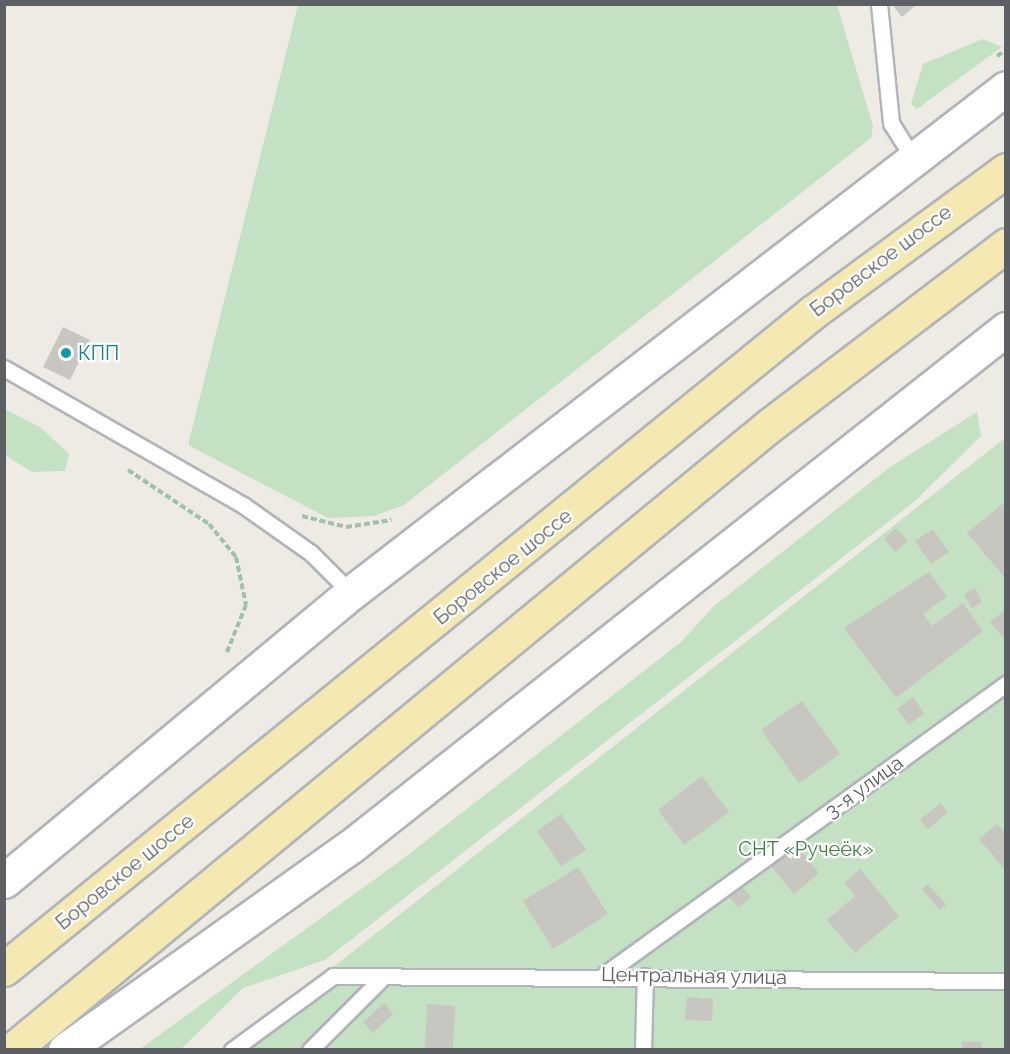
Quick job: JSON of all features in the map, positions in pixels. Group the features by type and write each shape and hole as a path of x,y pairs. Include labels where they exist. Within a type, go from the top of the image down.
{"main road":[{"path":"4,881 351,593 912,156 1005,88"},
{"name":"Боровское шоссе","path":"4,969 422,633 813,312 1005,170"},
{"path":"12,1050 461,677 770,425 1005,245"},
{"path":"65,1050 350,847 1005,329"}],"lane":[{"path":"879,4 891,123 912,156"},
{"path":"4,368 243,505 311,553 351,593"},
{"name":"3-я улица","path":"605,975 1005,684"},
{"name":"Центральная улица","path":"232,1050 333,976 605,975 1005,981"},
{"path":"643,1050 645,976"},
{"path":"310,1050 383,977"}],"path":[{"path":"128,470 209,524 236,557 246,605 236,638 222,658"},
{"path":"294,511 336,526 398,516"}],"green space":[{"path":"298,5 837,5 873,126 871,138 404,505 374,516 328,518 188,445"},
{"path":"983,39 1002,47 917,109 911,104 923,64"},
{"path":"5,409 40,427 69,454 65,471 32,472 5,455"},
{"path":"977,412 981,436 915,501 325,960 243,988 181,1049 140,1049 400,861 681,642 714,606 890,467"},
{"name":"СНТ «Ручеёк»","path":"1005,438 1005,1049 229,1049"}],"building":[{"path":"892,4 917,4 902,17"},
{"name":"КПП","path":"63,327 90,340 70,380 43,367"},
{"path":"1006,501 1006,579 967,533"},
{"path":"896,528 908,541 895,552 884,539"},
{"path":"933,529 949,552 931,564 915,541"},
{"path":"929,572 947,596 923,614 932,626 963,603 983,631 896,698 844,628"},
{"path":"975,588 982,602 972,608 964,594"},
{"path":"1006,609 1006,641 990,622"},
{"path":"913,697 924,713 909,725 897,709"},
{"path":"802,701 840,754 799,783 761,730"},
{"path":"702,776 729,812 684,845 658,810"},
{"path":"941,803 948,812 928,829 920,820"},
{"path":"561,814 586,850 561,866 537,831"},
{"path":"997,824 1006,834 1006,871 979,839"},
{"path":"796,845 819,873 794,894 771,866"},
{"path":"578,867 608,914 553,949 523,901"},
{"path":"860,869 899,916 855,953 827,920 855,896 844,883"},
{"path":"928,884 946,905 940,910 922,889"},
{"path":"742,887 751,897 738,908 730,898"},
{"path":"687,997 713,999 712,1021 685,1020"},
{"path":"384,1003 393,1014 373,1033 363,1022"},
{"path":"427,1004 455,1006 453,1050 425,1050"},
{"path":"962,1041 982,1042 982,1050 962,1050"}],"place":[{"name":"КПП","path":"66,353"}]}
